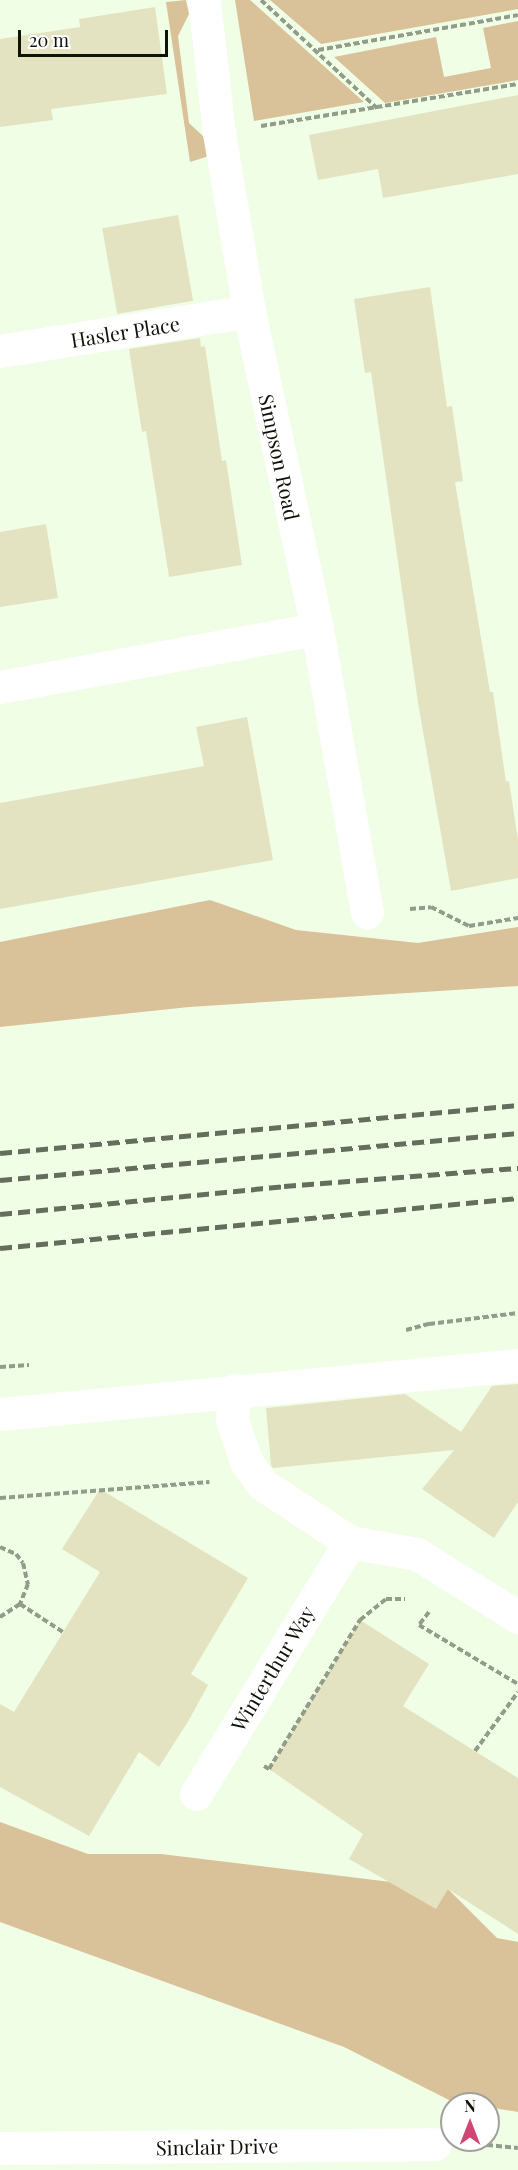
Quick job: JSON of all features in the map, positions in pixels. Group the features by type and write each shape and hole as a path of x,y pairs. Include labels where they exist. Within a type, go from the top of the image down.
{"street":[{"name":"Simpson Road","path":"204,0 219,133 249,311 317,629 367,913"},
{"name":"Hasler Place","path":"0,351 249,311"},
{"path":"0,687 317,629"},
{"path":"0,1414 518,1365"},
{"path":"235,1390 232,1420 246,1461 262,1484 350,1542 417,1554 518,1617"},
{"name":"Winterthur Way","path":"196,1794 350,1542"},
{"name":"Sinclair Drive","path":"0,2148 435,2144"}],"path":[{"path":"261,0 318,50 378,109"},
{"path":"318,50 518,15"},
{"path":"219,133 378,109 518,84"},
{"path":"367,913 431,907 469,926 518,918"},
{"path":"0,1505 0,1498 214,1481"},
{"path":"0,1547 16,1554 27,1573 28,1584 20,1604 0,1617"},
{"path":"226,1744 269,1769 360,1620 386,1599 413,1599"},
{"path":"20,1604 63,1632"},
{"path":"430,1610 419,1625 518,1684"},
{"path":"475,1751 518,1692"}],"shaded area":[{"path":"186,0 189,14 178,36 189,123 204,137 209,156 190,162 166,2"},
{"path":"235,0 250,0 364,102 254,121"},
{"path":"270,0 518,0 518,9 321,44"},
{"path":"518,21 518,80 385,103 334,57 436,37 444,77 491,68 483,28"},
{"path":"210,900 296,930 418,943 518,927 518,986 189,1007 0,1027 0,942"},
{"path":"0,1822 88,1854 161,1854 448,1889 497,1938 518,1942 518,2112 500,2109 500,2092 440,2092 440,2095 344,2047 0,1922"}],"building":[{"path":"155,7 167,94 51,109 53,120 0,127 0,39 80,27 79,19"},
{"path":"518,95 518,174 383,198 378,169 318,180 309,135"},
{"path":"178,215 193,301 117,314 102,228"},
{"path":"430,287 447,407 452,406 463,481 455,482 490,692 493,692 506,782 509,781 518,840 518,878 451,891 418,703 371,372 365,373 354,299"},
{"path":"200,338 201,347 205,346 222,461 226,460 242,565 169,577 146,431 142,432 129,349"},
{"path":"46,524 58,598 0,607 0,532"},
{"path":"247,717 273,860 0,909 0,803 204,766 196,727"},
{"path":"518,1384 518,1502 494,1538 422,1489 454,1450 273,1468 271,1465 266,1408 405,1394 461,1432 492,1386"},
{"path":"100,1489 248,1578 191,1674 208,1685 189,1720 159,1767 139,1752 89,1836 0,1787 0,1704 14,1712 100,1572 62,1549"},
{"path":"360,1620 429,1664 403,1706 518,1778 518,1934 448,1889 436,1909 349,1859 363,1834 269,1769"}],"railway":[{"path":"0,1153 518,1105"},
{"path":"0,1180 518,1133"},
{"path":"0,1214 284,1186 518,1168"},
{"path":"0,1248 518,1198"}]}
